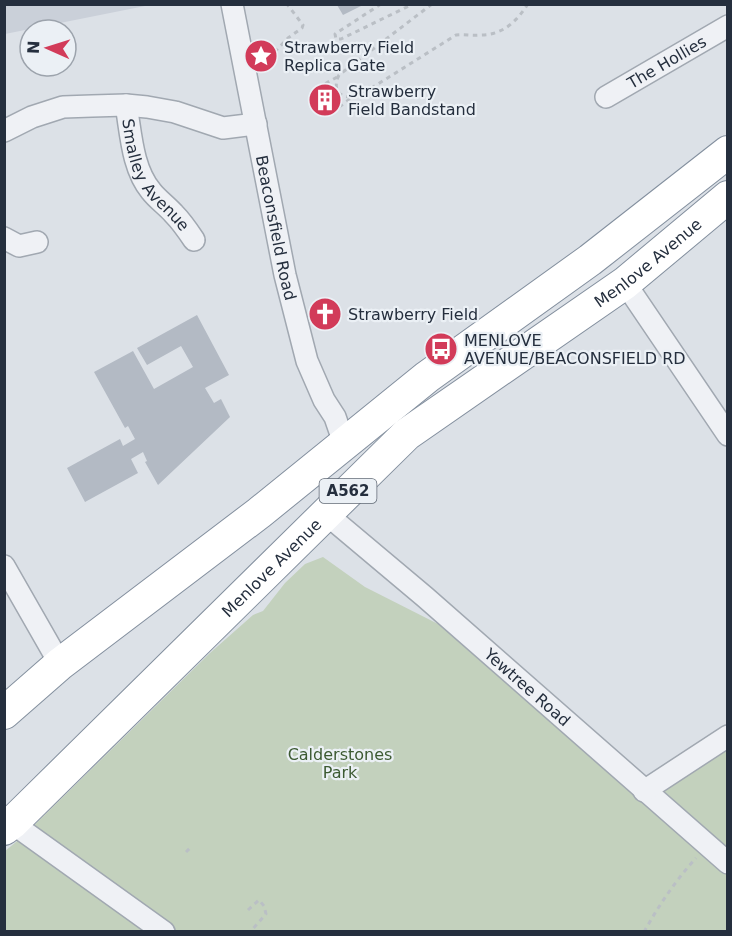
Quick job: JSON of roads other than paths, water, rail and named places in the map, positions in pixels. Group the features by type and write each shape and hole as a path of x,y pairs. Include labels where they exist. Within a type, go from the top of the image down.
{"highway":[{"name":"A562","path":"4,713 60,664 259,513 426,377 591,260 728,152"},
{"name":"Menlove Avenue","path":"8,826 407,434 626,282 728,197"},
{"path":"259,513 284,507 305,506 325,513 321,489 326,468 344,443 364,448 390,443 407,434"}],"street":[{"name":"Beaconsfield Road","path":"232,4 285,275 307,361 324,400 335,417 344,443"},
{"name":"The Hollies","path":"606,97 728,26"},
{"name":"Smalley Avenue","path":"126,105 136,158 145,182 175,214 194,240"},
{"name":"Smalley Avenue","path":"4,131 32,117 63,107 126,105 147,106 175,112 223,128 256,124"},
{"path":"4,238 19,246 37,242"},
{"path":"626,282 728,435"},
{"name":"Yewtree Road","path":"325,513 425,597 728,863"},
{"path":"4,566 60,664"},
{"path":"644,791 728,736"},
{"path":"8,826 164,932"}],"place":[{"name":"Strawberry Field Replica Gate","path":"261,56"},
{"name":"Strawberry Field Bandstand","path":"325,100"},
{"name":"Strawberry Field","path":"325,314"},
{"name":"MENLOVE AVENUE/BEACONSFIELD RD","path":"441,349"}],"park label":[{"name":"Calderstones Park","path":"340,763"}]}
